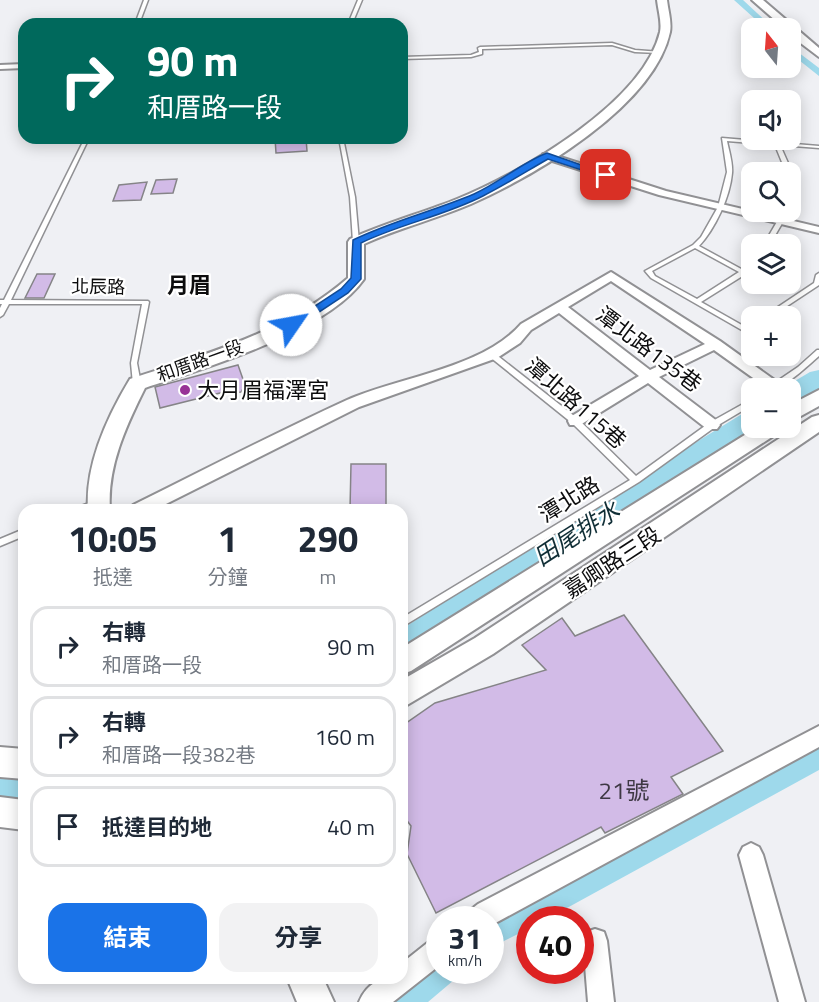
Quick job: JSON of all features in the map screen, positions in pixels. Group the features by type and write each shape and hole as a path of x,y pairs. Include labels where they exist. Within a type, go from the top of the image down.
{"street":[{"path":"356,242 383,229 480,195 586,131 630,94 659,52 665,33 662,0"},
{"path":"745,0 764,18"},
{"path":"757,0 777,18"},
{"path":"801,38 819,54"},
{"path":"801,51 819,67"},
{"path":"0,67 18,66"},
{"path":"547,156 663,193 741,210"},
{"path":"798,222 819,230"},
{"name":"和厝路一段","path":"98,504 105,462 118,421 137,384 228,352 291,325 335,297 356,279 356,242"},
{"path":"151,504 354,403 492,355 515,340 526,327 612,276 716,344 761,378"},
{"name":"潭北路135巷","path":"559,307 651,375 712,424"},
{"path":"575,421 651,375 716,344"},
{"path":"801,408 819,397"},
{"name":"嘉卿路三段","path":"408,691 484,646 819,422"},
{"name":"嘉卿路三段","path":"408,659 755,438"},
{"path":"500,906 819,736"},
{"path":"0,762 18,764"},
{"path":"0,812 18,814"},
{"path":"751,855 792,1002"},
{"path":"595,941 601,1002"},
{"path":"408,974 426,960"},
{"path":"307,984 316,1002"},
{"path":"372,1002 395,984"}],"lane":[{"path":"138,18 146,0"},
{"path":"352,18 360,0"},
{"path":"408,58 471,56 481,53 480,48 491,46 612,44 635,51 659,52"},
{"path":"741,141 724,139 730,172 721,207 703,238 695,246 648,271 652,277 741,328"},
{"path":"0,315 3,301 84,144"},
{"path":"341,144 356,228 356,242"},
{"path":"801,146 819,147"},
{"path":"695,246 741,271"},
{"path":"697,302 741,273"},
{"path":"783,306 817,284 819,275"},
{"name":"北辰路","path":"3,301 147,302 134,363 137,384"},
{"path":"786,378 819,352"},
{"name":"潭北路115巷","path":"492,355 575,421 636,480"},
{"name":"潭北路","path":"408,619 636,480 712,424 741,407"},
{"path":"0,543 18,535"}],"building":[{"path":"275,144 306,144 307,151 276,153"},
{"path":"177,179 173,193 151,194 156,180"},
{"path":"147,182 141,200 113,201 119,185"},
{"path":"37,274 55,274 44,298 25,298"},
{"name":"大月眉福澤宮","path":"238,365 245,385 241,392 220,393 160,408 155,387"},
{"path":"351,464 386,464 386,504 350,504"},
{"path":"624,615 723,751 671,777 683,794 605,833 601,827 449,906 433,906 408,856 411,826 408,822 408,722 435,703 546,670 522,645 562,618 575,636"}],"waterway":[{"path":"738,0 758,18"},
{"path":"801,57 819,73"},
{"path":"0,69 18,68"},
{"name":"田尾排水","path":"801,389 819,378"},
{"name":"田尾排水","path":"408,644 613,508 741,428"},
{"path":"504,927 819,757"},
{"name":"田尾排水","path":"0,785 18,786"},
{"path":"406,1002 427,984"}],"place":[{"name":"大月眉福澤宮","path":"185,390"}],"district":[{"name":"月眉","path":"189,285"}],"route":[{"path":"291,325 344,291 356,279 356,242 383,229 480,195 547,156 606,175"}]}
